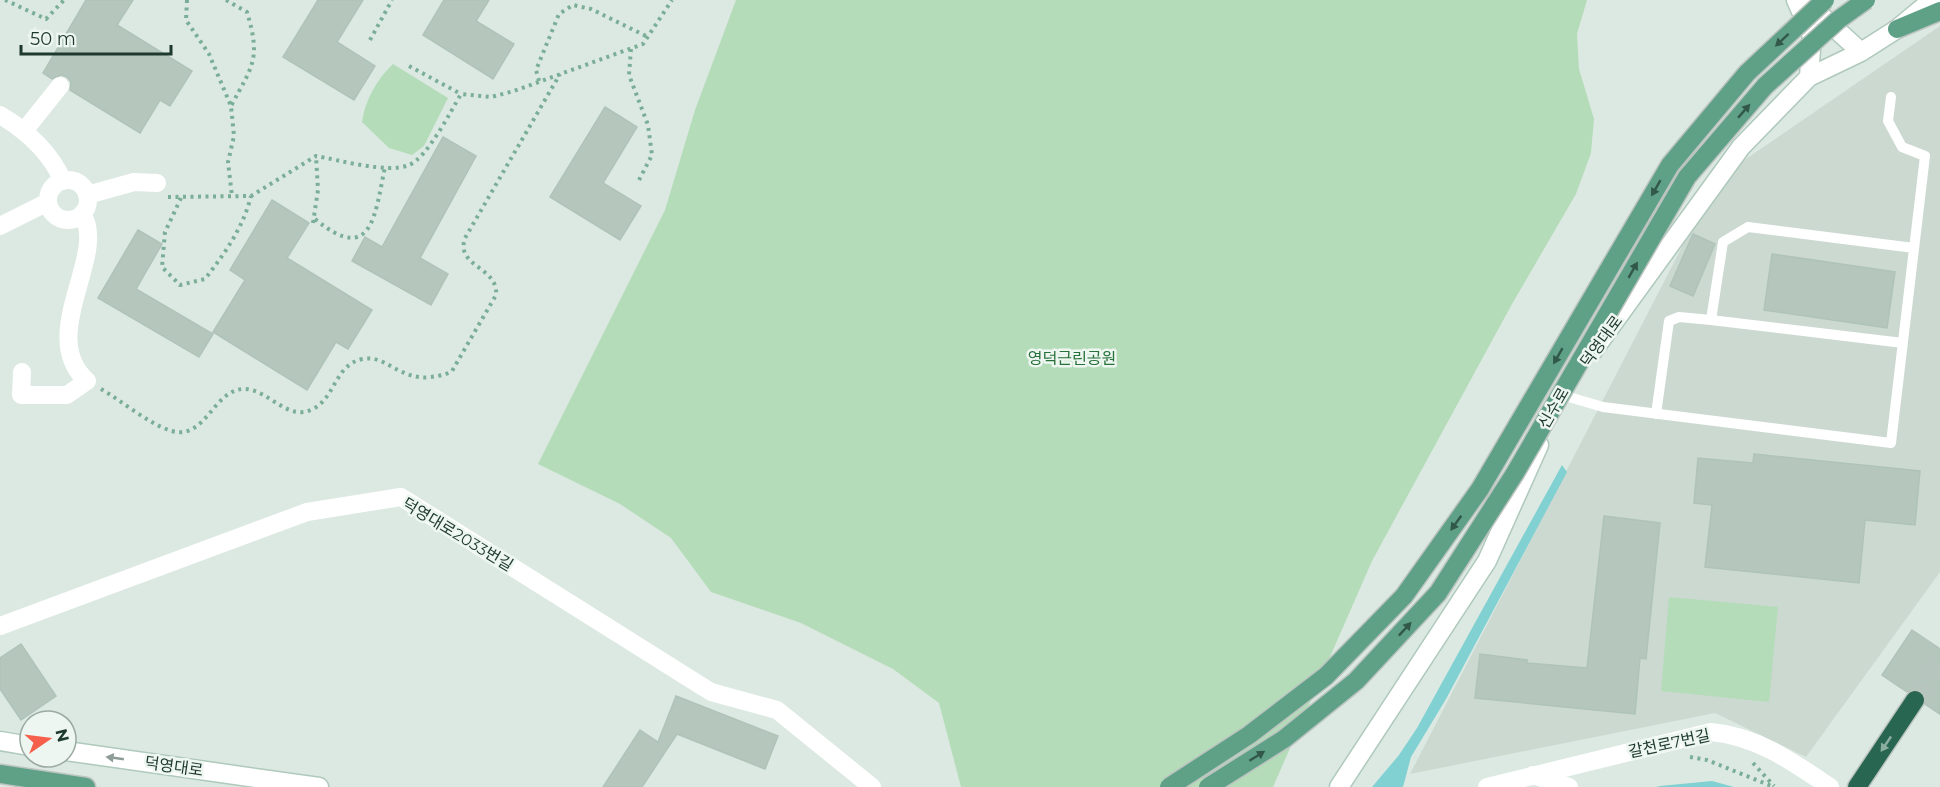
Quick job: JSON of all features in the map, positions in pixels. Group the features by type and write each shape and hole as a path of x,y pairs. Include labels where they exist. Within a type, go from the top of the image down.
{"highway":[{"path":"1857,787 1915,700"}],"main road":[{"name":"신수로","path":"1169,787 1249,735 1326,676 1404,596 1480,489 1670,165 1747,73 1825,0"},
{"name":"신수로","path":"1208,787 1284,739 1356,681 1438,593 1515,473 1687,177 1766,86 1838,20 1866,0"},
{"path":"1898,29 1940,11"},
{"path":"0,774 78,786"}],"street":[{"path":"1796,0 1812,36 1809,77"},
{"path":"1804,0 1861,52"},
{"name":"덕영대로","path":"1340,787 1487,561 1562,395 1741,147 1809,77 1861,52 1898,29 1932,0"},
{"path":"24,131 60,86"},
{"path":"0,114 24,131 51,158 63,181 80,185 87,195 86,208 82,214 71,220 64,220 53,214 48,202 50,191 63,181"},
{"path":"87,195 134,182 157,183"},
{"path":"0,226 48,202"},
{"path":"22,372 21,395 67,395 87,381 74,367 68,349 73,308 89,236 87,222 82,214"},
{"name":"덕영대로2033번길","path":"0,626 308,512 401,497 711,692 777,710 872,787"},
{"name":"갈천로7번길","path":"1487,787 1711,732 1742,735 1784,756 1830,787"},
{"path":"0,741 18,744"},
{"name":"덕영대로","path":"78,753 319,787"},
{"path":"1533,775 1569,787"}],"lane":[{"path":"1562,395 1604,407 1891,442 1925,156 1902,147 1888,121 1891,97"},
{"path":"1711,320 1723,242 1748,227 1914,248"},
{"path":"1656,414 1669,321 1679,317 1903,343"}],"path":[{"path":"5,0 46,20 64,0"},
{"path":"187,0 186,20 209,54 231,106 234,136 228,162 232,196"},
{"path":"226,0 246,12 254,37 254,63 231,106"},
{"path":"370,40 392,0"},
{"path":"409,66 461,94 491,97 643,44 672,0"},
{"path":"539,81 536,70 559,15 573,5 591,9 648,37"},
{"path":"631,49 629,75 648,125 652,155 638,182"},
{"path":"87,381 166,430 182,432 196,427 222,399 244,389 257,392 291,411 301,412 313,409 327,395 343,370 362,359 375,358 416,378 448,374 456,366 496,296 497,289 490,276 466,258 463,249 465,238 561,74"},
{"path":"157,183 168,198 250,196 316,156 385,167 408,166 421,158 461,94"},
{"path":"316,156 318,190 314,221 329,231 352,239 364,236 371,225 385,167"},
{"path":"182,198 165,232 162,267 180,285 205,279 224,255 245,218 250,196"},
{"path":"1687,756 1707,760 1773,787"}],"shaded area":[{"path":"1940,26 1940,572 1806,757 1715,713 1410,774 1702,208 1743,161"}],"green space":[{"name":"영덕근린공원","path":"736,0 1587,0 1577,34 1579,69 1594,119 1591,153 1576,194 1512,304 1372,561 1273,787 961,787 939,703 893,669 801,623 711,592 671,538 620,504 538,464 665,210 695,110"},
{"path":"393,64 448,98 424,146 412,155 389,148 362,122 373,90"},
{"path":"1669,597 1778,607 1769,702 1661,691"}],"water":[{"path":"1562,465 1567,472 1446,699 1411,757 1403,787 1372,787 1399,755 1417,728"},
{"path":"1712,781 1734,787 1656,787 1660,786"}],"building":[{"path":"86,0 133,0 117,25 192,71 170,106 160,100 140,133 70,90 71,82 67,77 61,75 52,79 43,73"},
{"path":"318,0 363,0 337,42 375,66 354,100 283,57"},
{"path":"444,0 489,0 476,21 514,44 493,79 423,35"},
{"path":"605,107 637,127 603,183 641,206 620,240 550,197"},
{"path":"443,137 476,156 420,258 448,274 431,305 352,261 365,237 382,247"},
{"path":"272,200 309,223 287,258 372,310 348,349 336,342 307,390 213,332 245,280 230,270"},
{"path":"138,230 162,244 136,289 213,334 199,357 98,298"},
{"path":"1693,234 1715,244 1693,296 1670,286"},
{"path":"1772,254 1895,272 1887,328 1764,310"},
{"path":"1754,454 1920,471 1915,525 1865,520 1859,583 1705,567 1712,505 1694,503 1698,458 1753,463"},
{"path":"1604,516 1660,523 1646,659 1640,658 1635,714 1475,698 1480,654 1527,660 1527,663 1587,668"},
{"path":"1912,630 1940,649 1940,714 1925,704 1925,696 1921,690 1915,689 1907,692 1882,675"},
{"path":"21,644 56,696 37,709 18,709 18,716 0,689 0,658"},
{"path":"676,696 778,736 765,769 677,734 642,787 603,787 640,730 658,742"}],"tunnel":[{"path":"1915,700 1940,665"}]}
